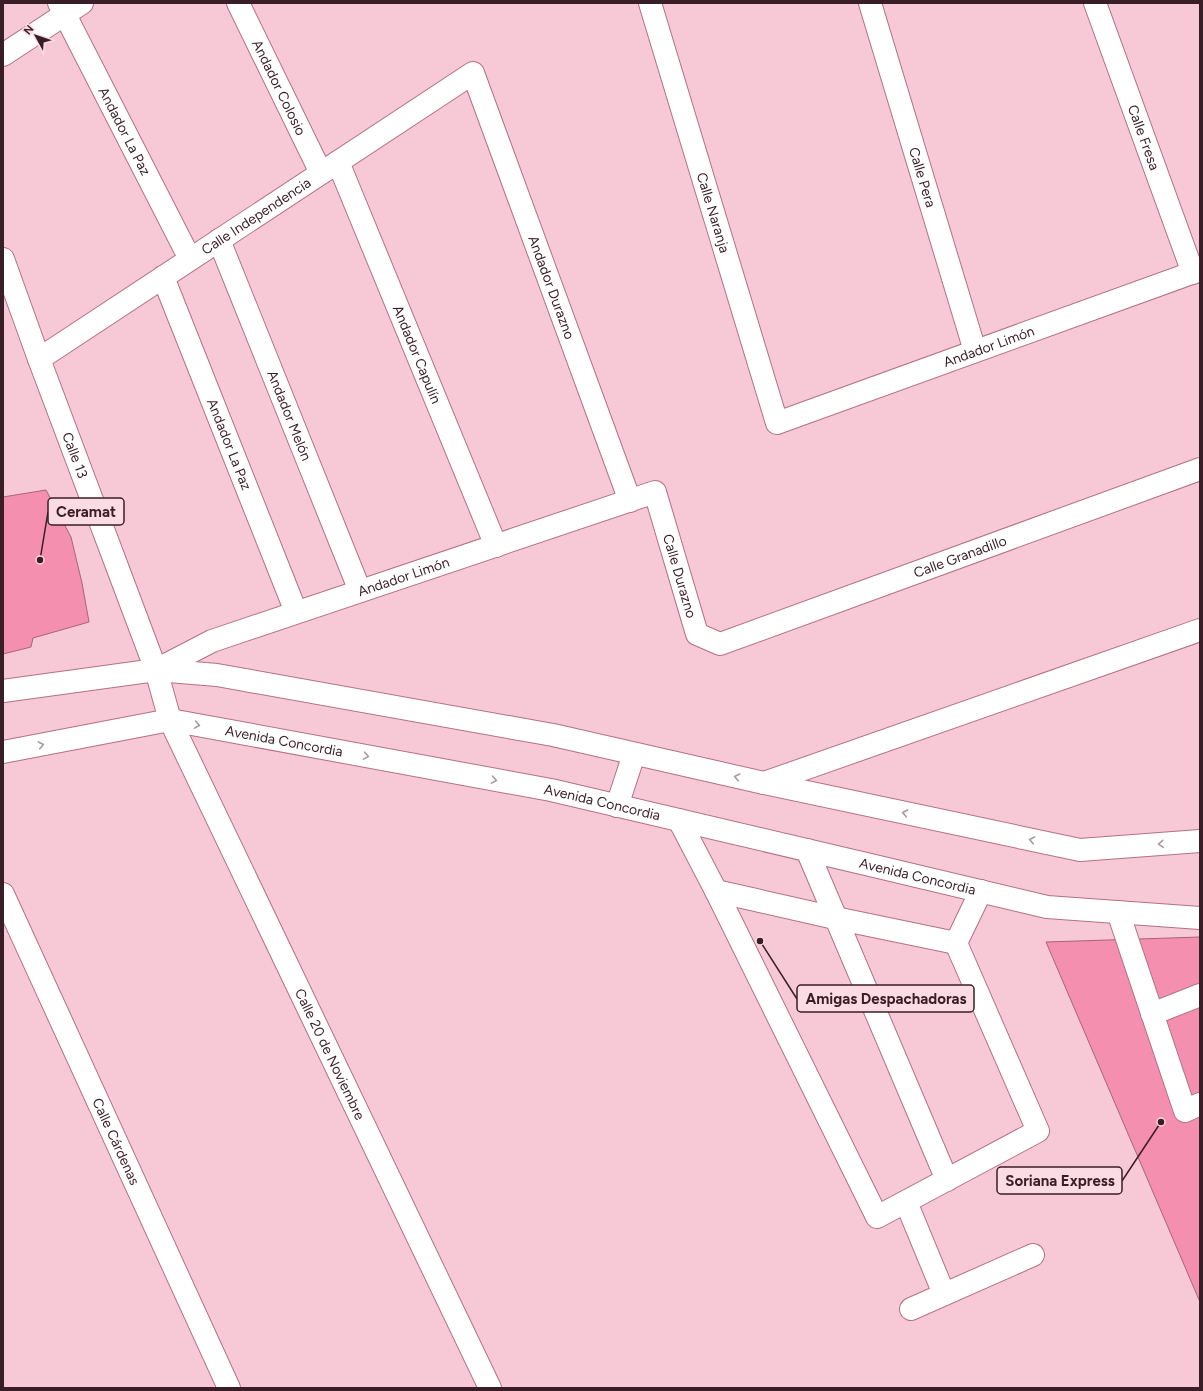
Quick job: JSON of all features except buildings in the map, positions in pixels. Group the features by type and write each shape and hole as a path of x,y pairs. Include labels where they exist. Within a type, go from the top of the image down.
{"street":[{"name":"Andador Colosio","path":"238,3 329,167"},
{"name":"Calle Naranja","path":"650,3 777,423"},
{"name":"Calle Pera","path":"870,3 975,351"},
{"name":"Calle Fresa","path":"1095,3 1196,271"},
{"path":"3,55 69,7"},
{"name":"Andador La Paz","path":"69,7 190,259"},
{"name":"Calle Independencia","path":"39,359 473,73"},
{"name":"Andador Durazno","path":"473,73 630,501"},
{"name":"Andador Capulín","path":"329,167 496,546"},
{"name":"Andador Melón","path":"218,240 360,591"},
{"name":"Calle 13","path":"3,258 39,359 156,670 170,720"},
{"name":"Andador Limón","path":"777,423 1196,271"},
{"name":"Andador La Paz","path":"162,277 296,612"},
{"name":"Calle Granadillo","path":"720,644 1200,470"},
{"name":"Andador Limón","path":"156,670 212,641 655,492"},
{"name":"Calle Durazno","path":"655,492 697,634 720,644"},
{"path":"764,783 1200,630"},
{"path":"3,691 156,670 217,675 553,734 764,783 1080,850 1200,841"},
{"name":"Avenida Concordia","path":"3,752 170,720 551,790 1047,907 1200,918"},
{"name":"Calle 20 de Noviembre","path":"170,720 490,1388"},
{"path":"617,806 634,754"},
{"path":"679,820 716,891 877,1217 1038,1131 956,943 981,892"},
{"path":"807,850 947,1180"},
{"path":"716,891 956,943"},
{"name":"Calle Cárdenas","path":"3,894 229,1388"},
{"path":"1118,912 1185,1111 1200,1104"},
{"path":"1152,1014 1200,995"},
{"path":"906,1202 944,1294"},
{"path":"911,1309 1033,1255"}],"place":[{"name":"Ceramat","path":"40,560"},
{"name":"Amigas Despachadoras","path":"760,941"},
{"name":"Soriana Express","path":"1161,1122"}]}
